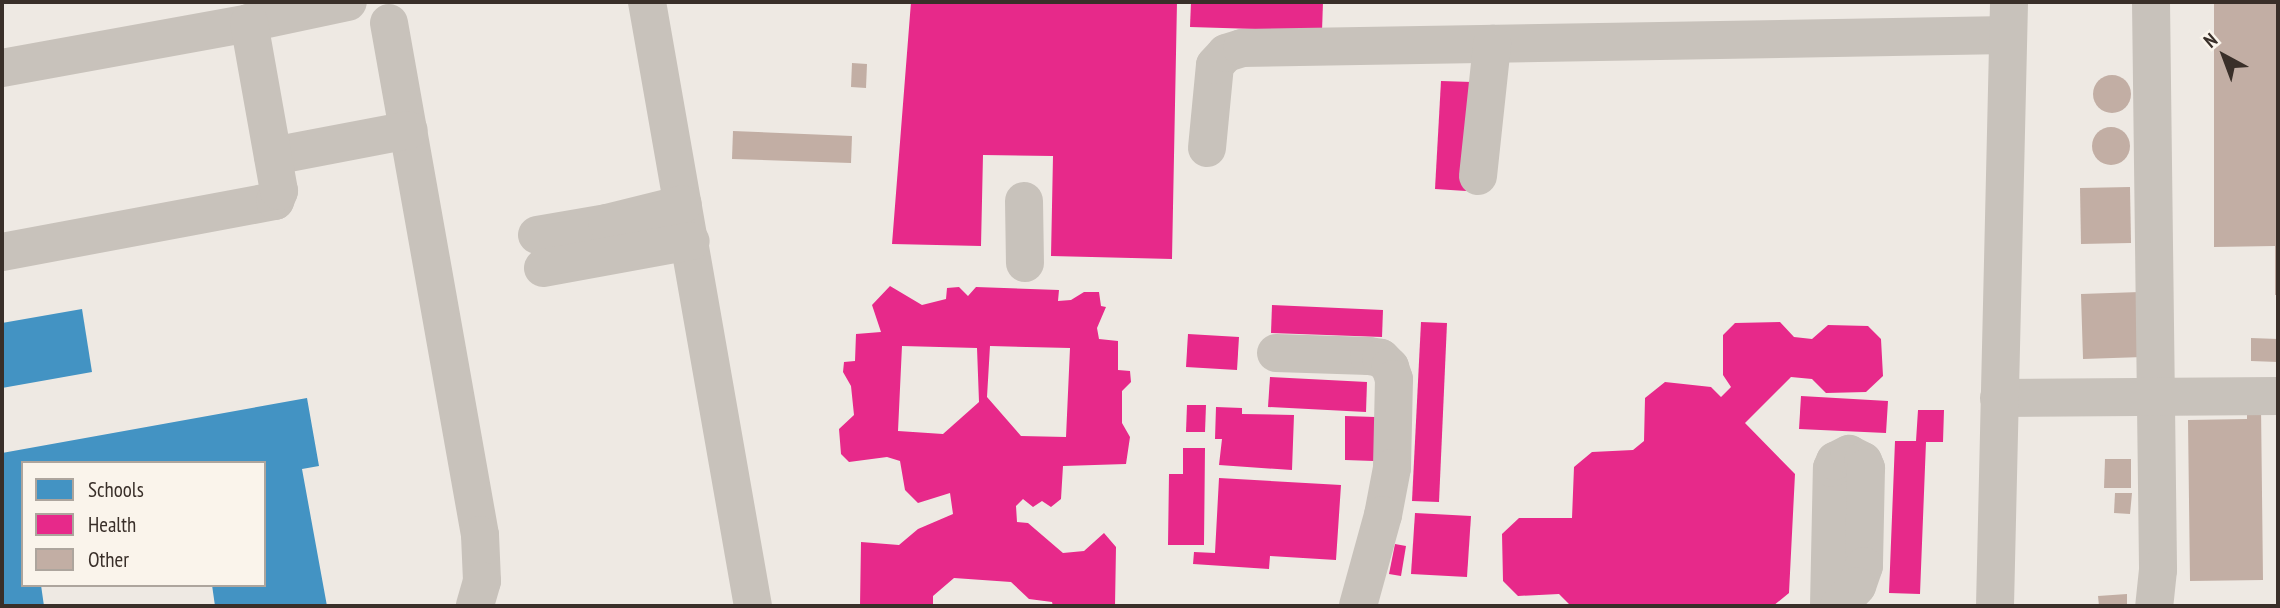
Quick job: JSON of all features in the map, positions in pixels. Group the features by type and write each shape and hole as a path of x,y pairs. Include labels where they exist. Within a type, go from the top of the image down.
{"street":[{"path":"2,68 348,2"},
{"path":"357,2 364,16 372,21 399,12 409,130 480,534 482,581 475,606"},
{"path":"647,2 753,606"},
{"path":"2151,2 2157,397 2156,588 2169,606"},
{"path":"1207,148 1215,65 1226,53 1242,48 1492,44 2008,18 1995,606"},
{"path":"2,252 275,201 279,191 249,23"},
{"path":"1478,176 1492,44"},
{"path":"273,156 409,130"},
{"path":"1024,201 1025,263"},
{"path":"683,204 607,223 540,252 691,241"},
{"path":"1276,353 1369,355 1381,358 1390,367 1394,379 1389,492 1358,606"},
{"path":"1999,398 2278,396"},
{"path":"1829,606 1832,468 1835,461 1849,454 1863,461 1866,468 1864,566 1857,586 1839,606"}],"building: Schools":[{"path":"82,309 92,372 2,388 2,323"},
{"path":"307,398 319,466 302,469 327,606 215,606 212,587 266,587 266,461 21,461 21,587 41,587 44,606 2,606 2,453"}],"building: Health":[{"path":"911,2 1177,2 1172,259 1051,256 1053,156 983,155 981,246 892,244"},
{"path":"1191,2 1323,2 1322,31 1190,27"},
{"path":"1441,81 1472,82 1466,191 1435,189"},
{"path":"890,286 922,305 946,299 947,288 959,287 968,296 976,287 1059,290 1058,301 1071,300 1084,292 1099,292 1101,306 1106,307 1097,328 1099,339 1118,341 1118,370 1130,371 1131,382 1122,391 1122,423 1130,437 1126,464 1063,466 1061,499 1051,507 1042,501 1033,507 1023,499 1016,506 1017,522 1028,523 1063,553 1084,551 1104,533 1116,547 1115,606 1053,606 1052,602 1029,599 1011,582 954,578 933,596 933,606 860,606 861,542 899,545 918,529 953,514 950,493 918,503 905,490 900,461 887,457 849,462 841,454 839,429 854,415 851,386 843,372 844,362 855,361 856,334 881,332 872,305","holes":["902,346 977,348 979,402 943,434 898,431","990,346 1070,348 1066,437 1021,436 987,397"]},
{"path":"1272,305 1383,310 1382,337 1271,333"},
{"path":"1421,322 1447,323 1439,502 1412,501"},
{"path":"1780,322 1794,337 1812,339 1828,325 1868,326 1881,339 1883,376 1866,392 1826,393 1812,379 1791,377 1745,423 1795,474 1789,593 1773,606 1571,606 1559,594 1518,596 1503,581 1502,534 1519,518 1572,518 1574,467 1592,452 1633,450 1644,441 1645,398 1665,382 1711,387 1721,397 1731,387 1723,375 1723,335 1735,323"},
{"path":"1188,334 1239,337 1237,370 1186,367"},
{"path":"1270,377 1367,382 1366,412 1268,407"},
{"path":"1801,396 1888,401 1886,433 1799,429"},
{"path":"1187,405 1206,405 1205,432 1186,432"},
{"path":"1216,407 1242,408 1242,414 1294,415 1292,470 1219,465 1222,439 1215,439"},
{"path":"1918,410 1944,410 1943,442 1926,442 1920,594 1889,593 1895,441 1916,441"},
{"path":"1345,416 1375,417 1374,461 1345,460"},
{"path":"1183,448 1205,448 1204,545 1168,545 1169,474 1183,474"},
{"path":"1219,478 1341,485 1336,560 1270,556 1269,569 1193,564 1194,552 1215,553"},
{"path":"1415,513 1471,516 1467,577 1411,574"},
{"path":"1395,544 1406,546 1401,576 1389,574"}],"building: Other":[{"path":"2214,2 2278,2 2278,295 2275,295 2275,246 2214,247"},
{"path":"852,63 867,64 866,88 851,87"},
{"path":"2112,75 2125,81 2131,94 2125,107 2112,113 2099,107 2093,94 2099,81"},
{"path":"2111,127 2124,133 2130,146 2124,159 2111,165 2098,159 2092,146 2098,133"},
{"path":"733,131 852,136 851,163 732,159"},
{"path":"2130,187 2131,243 2081,244 2080,188"},
{"path":"2140,292 2143,357 2083,359 2081,294"},
{"path":"2251,338 2278,339 2278,362 2251,361"},
{"path":"2247,406 2261,406 2263,580 2190,581 2188,420 2247,419"},
{"path":"2105,459 2131,459 2131,488 2104,488"},
{"path":"2115,493 2132,493 2130,514 2114,513"},
{"path":"2127,594 2127,606 2099,606 2098,596"}]}
